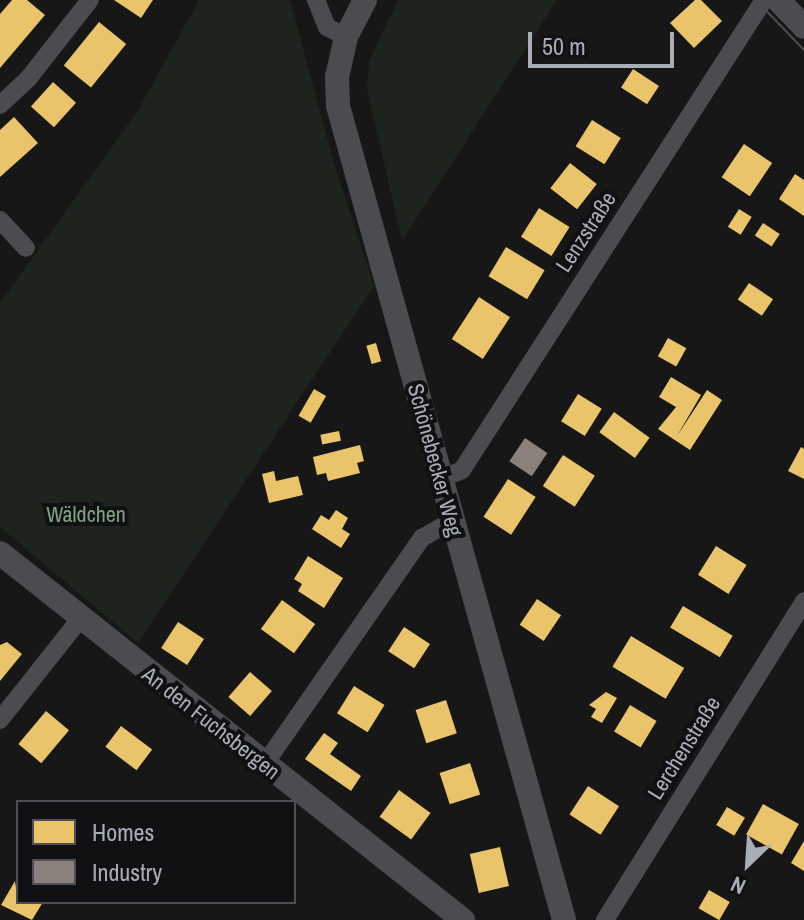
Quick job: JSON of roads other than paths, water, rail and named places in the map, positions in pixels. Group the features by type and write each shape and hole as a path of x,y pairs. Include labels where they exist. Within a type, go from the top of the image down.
{"street":[{"path":"0,105 28,79 90,0"},
{"path":"316,0 327,27 346,37"},
{"name":"Schönebecker Weg","path":"365,0 346,37 337,77 338,106 564,920"},
{"name":"Lenzstraße","path":"441,479 462,470 764,0"},
{"path":"778,0 804,27"},
{"path":"0,220 26,248"},
{"path":"264,765 422,538 452,521"},
{"name":"An den Fuchsbergen","path":"0,553 463,920"},
{"name":"Lerchenstraße","path":"605,920 804,601"},
{"path":"0,720 80,619"}],"tram line":[{"path":"756,0 804,50"}],"park label":[{"name":"Wäldchen","path":"86,515"}]}
